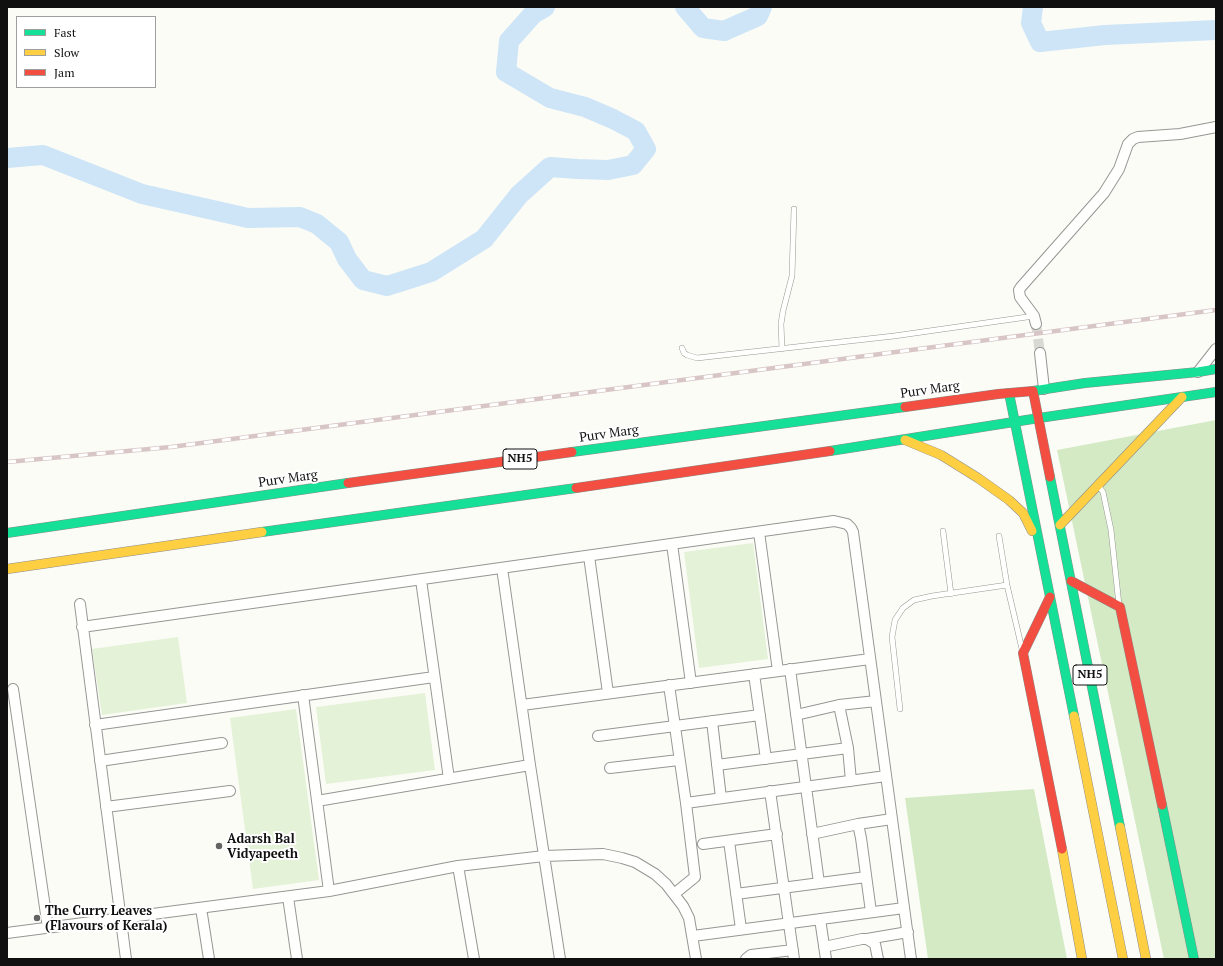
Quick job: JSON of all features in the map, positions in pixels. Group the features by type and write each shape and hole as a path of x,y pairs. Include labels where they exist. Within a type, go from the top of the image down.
{"main road":[{"name":"Purv Marg","path":"7,533 455,468 1085,383 1216,369"},
{"name":"NH5","path":"1033,391 1146,959"},
{"path":"7,569 905,440 1039,418 1216,392"},
{"name":"NH5","path":"1009,393 1123,959"},
{"path":"1060,525 1182,397"},
{"path":"905,440 941,455 978,478 1008,500 1023,513 1041,551"},
{"path":"1071,581 1120,607 1194,959"},
{"path":"1050,598 1023,653 1056,814 1082,959"}],"street":[{"path":"1035,320 1022,302 1021,287 1104,193 1119,169 1128,144 1133,139 1138,137 1180,134 1216,127"},
{"path":"1198,372 1216,349"},
{"path":"1040,353 1044,389"},
{"path":"82,627 834,521 847,524 853,532 911,959"},
{"path":"759,532 778,671"},
{"path":"672,544 691,682"},
{"path":"589,556 608,694"},
{"path":"502,568 530,765 560,959"},
{"path":"421,580 449,779"},
{"path":"80,604 126,959"},
{"path":"522,705 870,659"},
{"path":"790,669 819,883"},
{"path":"754,674 766,759"},
{"path":"96,725 434,676"},
{"path":"668,685 686,803 695,877 674,894"},
{"path":"13,689 48,928"},
{"path":"303,695 329,891"},
{"path":"796,715 839,705 876,701"},
{"path":"839,705 848,748 851,780"},
{"path":"598,736 760,715"},
{"path":"712,721 721,798"},
{"path":"100,761 222,743"},
{"path":"717,765 848,748"},
{"path":"610,768 679,760"},
{"path":"317,801 530,765"},
{"path":"686,803 886,776"},
{"path":"106,807 230,791"},
{"path":"743,959 751,955 793,955 770,791"},
{"path":"812,834 858,824 892,820"},
{"path":"858,824 871,912"},
{"path":"703,844 777,834"},
{"path":"729,841 741,929"},
{"path":"7,933 329,891 458,866 544,856 603,854 635,862 655,874 666,884 683,906 689,918 696,959"},
{"path":"458,866 474,959"},
{"path":"736,894 866,877"},
{"path":"288,897 297,959"},
{"path":"201,908 209,959"},
{"path":"693,936 904,908"},
{"path":"820,919 826,959"},
{"path":"824,947 908,932"},
{"path":"867,939 875,944 878,959"}],"lane":[{"path":"782,349 781,324 792,276 794,209"},
{"path":"682,348 684,353 687,355 697,358 1035,320"},
{"path":"1098,485 1103,492 1112,530 1120,607"},
{"path":"943,531 951,594"},
{"path":"999,536 1007,585 1023,653"},
{"path":"900,709 892,637 895,620 903,608 914,600 932,596 1007,585"}],"green space":[{"path":"1216,420 1216,959 1164,959 1057,450"},
{"path":"753,543 768,659 699,668 684,552"},
{"path":"178,637 187,703 102,715 92,649"},
{"path":"425,693 435,770 326,784 316,707"},
{"path":"296,709 319,880 253,889 230,718"},
{"path":"1034,789 1067,959 928,959 905,798"}],"waterway":[{"path":"7,158 43,155 142,194 248,218 300,217 317,224 339,242 347,259 363,280 387,286 431,272 484,239 519,195 550,167 608,170 633,165 646,149 636,131 585,107 550,98 506,72 509,41 533,14 545,7"},
{"path":"685,7 703,28 724,31 758,16 762,7"},
{"path":"1033,7 1031,23 1040,42 1105,35 1216,30"}],"tunnel":[{"path":"1036,324 1040,353"}],"railway":[{"path":"7,462 171,447 1216,310"}],"traffic: fast":[{"path":"1033,391 1085,383 1216,369"},
{"path":"1039,418 1216,392"},
{"path":"1009,393 1074,716"},
{"path":"572,452 905,407"},
{"path":"830,451 1039,418"},
{"path":"1050,477 1120,827"},
{"path":"7,533 348,483"},
{"path":"262,532 576,488"},
{"path":"1162,805 1194,959"}],"traffic: slow":[{"path":"1060,525 1182,397"},
{"path":"905,440 941,455 978,478 1009,500 1023,513 1032,531"},
{"path":"7,569 262,532"},
{"path":"1074,716 1123,959"},
{"path":"1120,827 1146,959"},
{"path":"1062,849 1082,959"}],"traffic: jam":[{"path":"905,407 998,394 1033,391 1050,477"},
{"path":"576,488 830,451"},
{"path":"348,483 572,452"},
{"path":"1071,581 1120,607 1162,805"},
{"path":"1050,597 1023,653 1062,849"}],"place":[{"name":"Adarsh Bal Vidyapeeth","path":"219,846"},
{"name":"The Curry Leaves (Flavours of Kerala)","path":"37,918"}]}
